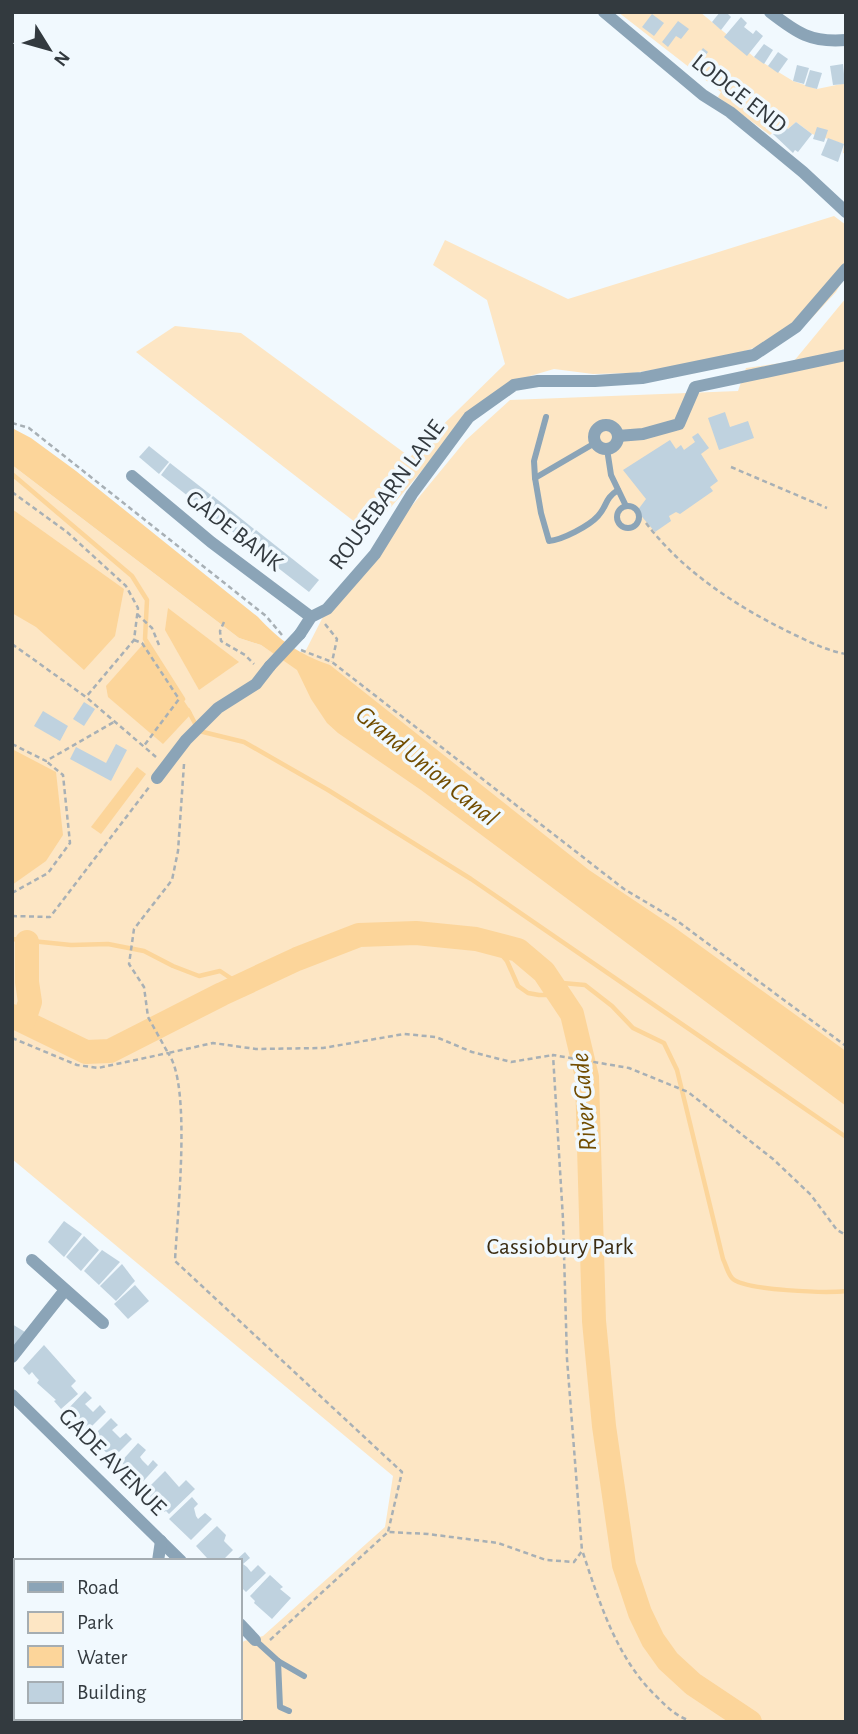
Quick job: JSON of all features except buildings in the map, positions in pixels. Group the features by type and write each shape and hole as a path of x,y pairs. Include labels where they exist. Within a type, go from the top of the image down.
{"street":[{"name":"LODGE END","path":"604,12 703,95 730,111 846,212"},
{"path":"770,12 799,34 826,42 846,40"},
{"name":"ROUSEBARN LANE","path":"157,778 188,738 218,708 256,684 298,640 314,616 327,609 375,554 411,494 469,417 514,385 538,381 642,378 754,355 796,327 846,269"},
{"path":"618,436 643,434 679,424 695,387 846,355"},
{"path":"604,425 615,429 618,436 616,444 601,446 595,432 604,425"},
{"name":"GADE BANK","path":"132,476 211,542 314,616"},
{"path":"32,1260 103,1323"},
{"path":"12,1357 65,1290"},
{"name":"GADE AVENUE","path":"12,1395 179,1559"},
{"path":"158,1559 161,1541"},
{"path":"242,1626 259,1644"}],"lane":[{"path":"546,417 534,461 541,513 549,541 561,540 598,516 608,496 618,490"},
{"path":"535,478 601,446 626,506"},
{"path":"259,1644 278,1661 304,1676"},
{"path":"278,1661 280,1707 289,1711"}],"path":[{"path":"12,423 29,428 266,616 287,639"},
{"path":"731,467 827,508"},
{"path":"12,492 67,532 126,586 138,608 134,640 86,697"},
{"path":"646,523 700,578 726,597 821,647 846,654"},
{"path":"137,614 152,628 159,645"},
{"path":"314,616 337,639 332,662"},
{"path":"224,622 220,631 221,641 267,670"},
{"path":"134,640 142,643 179,699 143,747"},
{"path":"298,640 332,662 624,890 676,920 846,1046"},
{"path":"12,644 86,697 167,765"},
{"path":"46,761 114,722"},
{"path":"188,738 178,851 172,880 134,929 129,964 144,988 148,1017 160,1042 173,1059 182,1103 175,1261 402,1472 388,1532 259,1644"},
{"path":"12,744 46,761 63,775 70,843 47,873 12,892"},
{"path":"12,916 50,917 157,778"},
{"path":"12,1038 77,1065 99,1068 214,1043 256,1049 323,1048 404,1034 436,1037 472,1052 511,1062 553,1055 629,1068 688,1092 773,1159 811,1195 838,1230 846,1235"},
{"path":"553,1055 568,1359 582,1551 617,1643 643,1683 677,1716 689,1721"},
{"path":"388,1532 498,1543 546,1560 574,1562 582,1551"},
{"path":"683,1722 689,1721"}],"green space":[{"path":"618,12 700,12 754,57 793,81 817,89 846,83 846,154 843,153 844,144 812,134 796,122 788,129 781,124 770,135 718,97 721,92"},
{"path":"834,216 846,225 846,275 836,292 810,320 785,337 708,361 633,373 593,374 554,369 530,376 504,392 442,447 369,533 136,352 175,326 241,333 410,457 505,364 487,300 433,265 445,240 568,299"},
{"name":"Cassiobury Park","path":"846,298 846,1722 157,1722 242,1720 242,1643 263,1636 385,1527 393,1476 12,1159 12,465 239,638 261,645 283,660 306,650 327,609 466,440 510,400 738,391 746,368 794,361"}],"water":[{"name":"Grand Union Canal","path":"12,428 31,438 76,471 258,617 282,640 309,657 330,665 589,870 674,927 843,1049 846,1052 846,1106 421,790 338,733 327,723 311,699 297,670 261,645 239,638 12,465"},
{"path":"12,509 124,589 115,636 84,670 36,627 12,613"},
{"path":"168,608 239,662 199,690 165,630"},
{"path":"145,642 192,713 163,744 108,697 106,686"},
{"path":"12,749 56,772 63,835 46,861 12,885"},
{"path":"137,767 146,774 101,834 91,827"}],"waterway":[{"path":"12,474 132,576 147,600 145,639 183,699"},
{"path":"188,710 199,731 244,742 328,790 471,879 846,1137"},
{"name":"River Gade","path":"12,1016 86,1052 110,1051 297,959 359,935 416,933 476,939 518,950 544,972 572,1014 587,1077 594,1321 604,1426 624,1565 640,1613 653,1640 668,1661 693,1684 750,1722"},
{"path":"12,939 71,945 108,944 144,951 199,976 220,971 241,985"},
{"path":"24,1020 30,1002 27,942"},
{"path":"492,943 507,961 518,986 528,993 560,995"},
{"path":"551,982 585,985 612,1006 633,1028 664,1043 677,1070 723,1259 732,1278 752,1286 769,1288 846,1291"}]}
